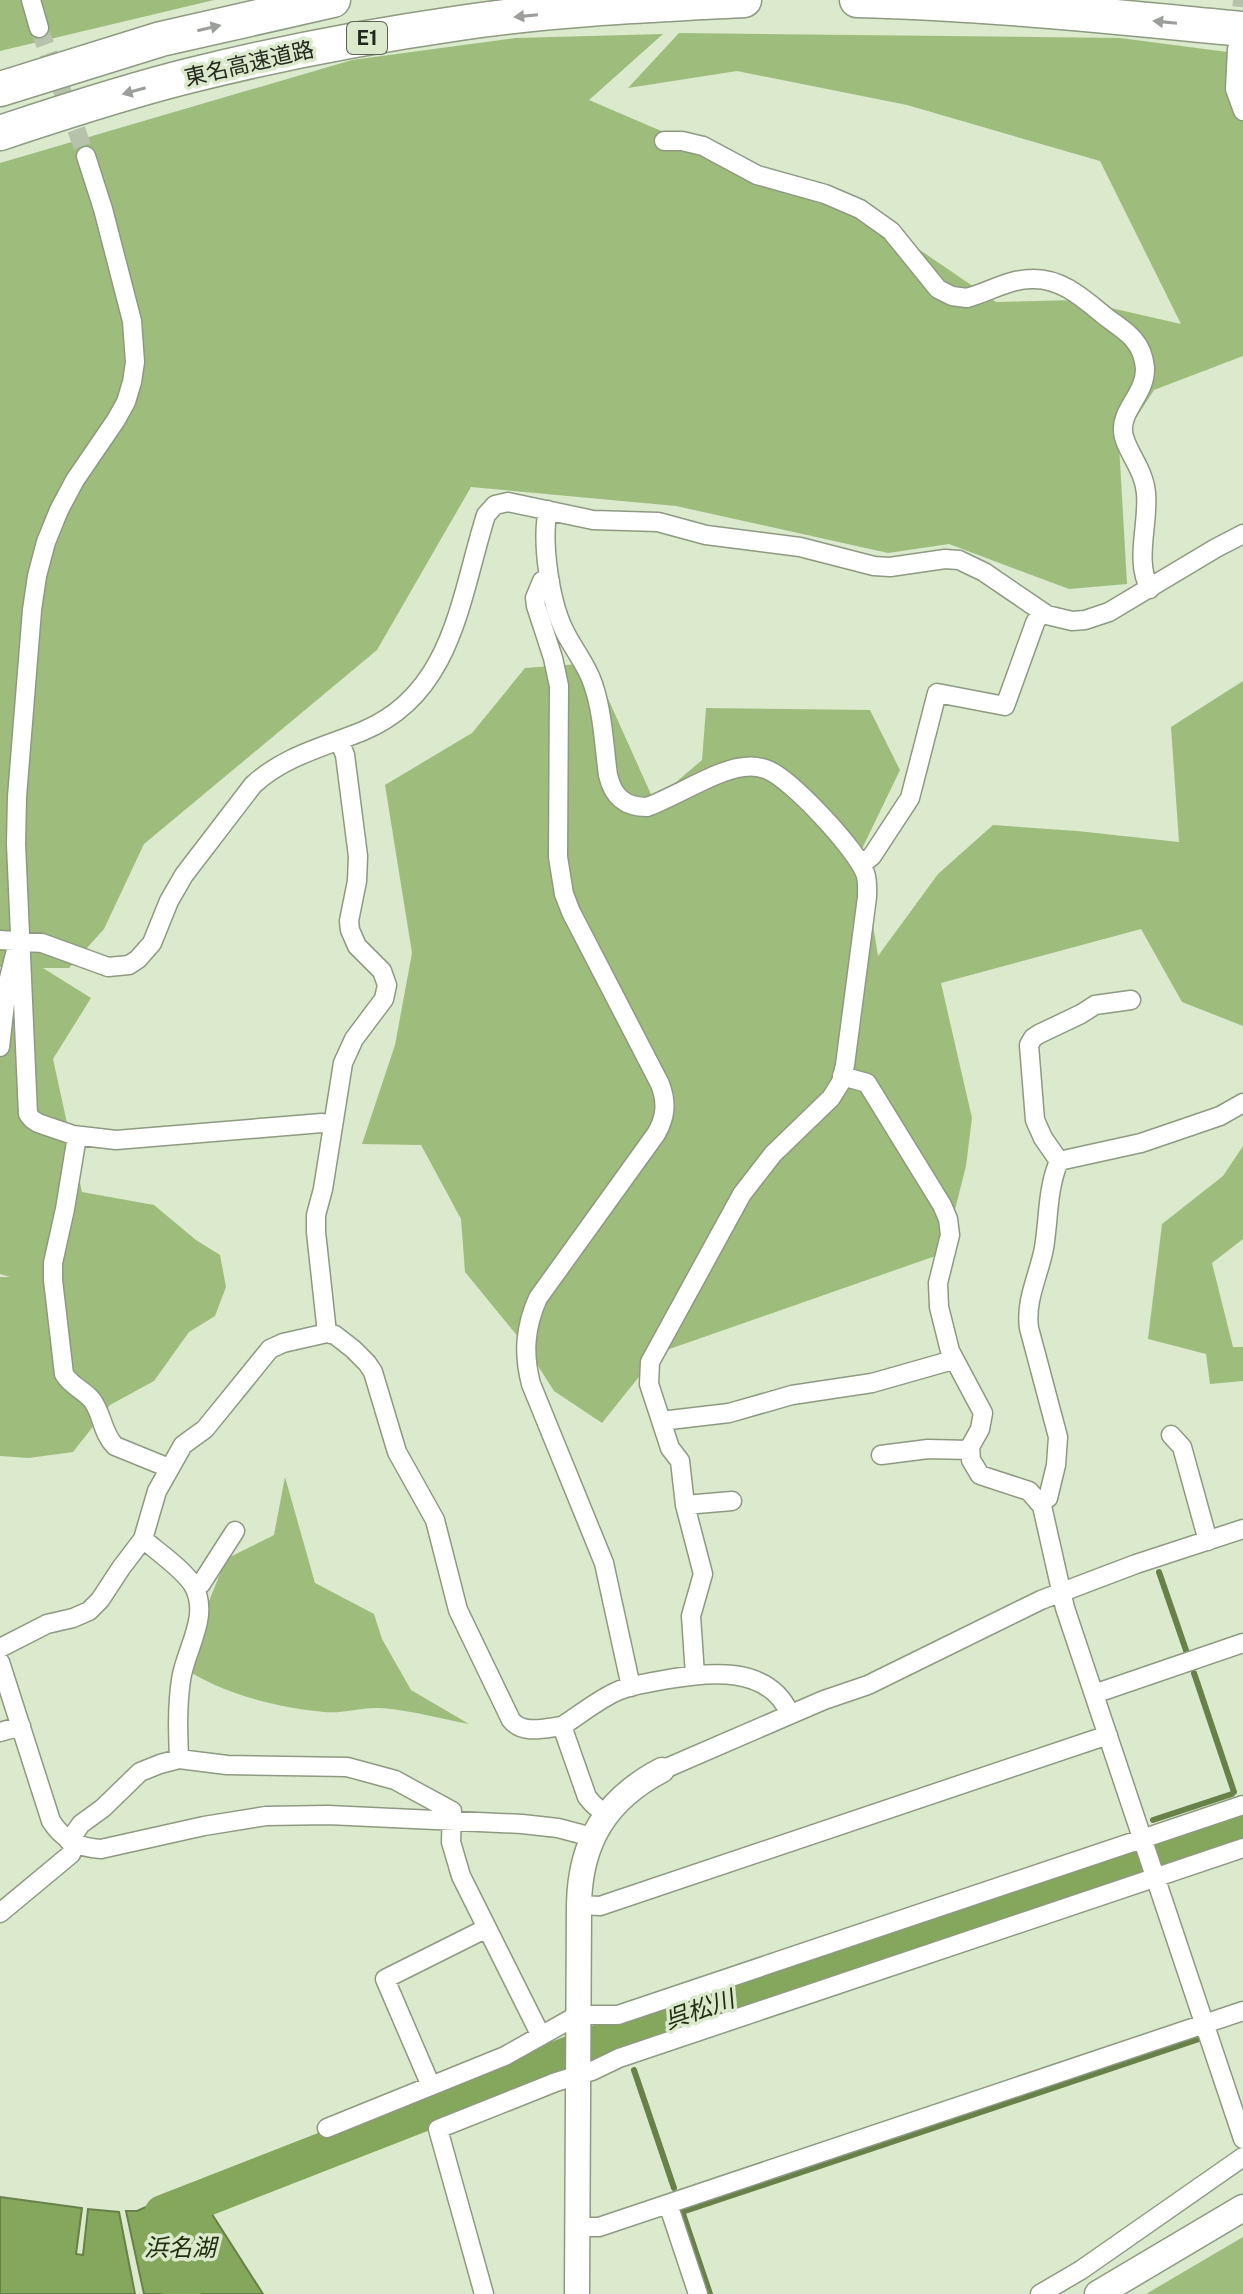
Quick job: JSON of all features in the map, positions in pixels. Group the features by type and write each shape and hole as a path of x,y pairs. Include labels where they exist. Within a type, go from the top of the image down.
{"highway":[{"name":"東名高速道路","path":"0,89 161,39 333,0"},
{"name":"東名高速道路","path":"0,133 190,75 318,47 461,22 614,7 744,0"},
{"path":"857,0 1059,11 1240,39"}],"main road":[{"path":"1098,2294 1243,2208"}],"street":[{"path":"31,0 39,28"},
{"path":"1240,39 1235,89 1243,111"},
{"path":"664,141 703,146 757,175 825,194 860,209 891,231 933,284 945,294 967,298 1016,280 1045,280 1072,290 1133,339 1144,360 1145,373 1143,385 1125,419 1123,433 1145,482 1142,575 1150,589"},
{"path":"86,156 132,321 135,362 126,402 59,510 46,542 32,610 16,820 28,1114 38,1123 77,1136 116,1140 322,1123 333,1125"},
{"path":"0,940 42,943 108,967 129,965 138,959 152,943 169,901 184,875 253,785 278,765 378,724 417,694 443,652 456,622 484,522 495,505 508,502 593,520 658,522 706,535 800,547 874,566 959,560 984,572 1041,612 1059,619 1085,620 1109,612 1243,534"},
{"path":"548,510 544,526 550,581 559,619 596,692 610,786 616,796 636,807 647,807 736,768 768,770 786,782 838,834 861,865 867,884 842,1076 831,1098 773,1154 742,1194 650,1362 649,1384 670,1448 680,1461 685,1505 703,1574 691,1616 695,1675"},
{"path":"550,581 542,581 535,598 559,686 559,876 571,912 660,1084 665,1114 656,1134 538,1298 528,1326 525,1355 531,1384 604,1563 631,1687"},
{"path":"861,865 872,856 910,798 937,693 1005,706 1041,612"},
{"path":"327,1333 315,1224 343,1063 354,1039 384,999 387,985 382,971 357,946 350,930 358,856 345,755 339,740"},
{"path":"0,1047 7,986 20,940"},
{"path":"1059,1161 1035,1120 1029,1045 1039,1034 1095,1005 1131,1000"},
{"path":"842,1076 867,1083 948,1219 950,1235 940,1271 938,1295 953,1360 983,1413 980,1429 970,1450 971,1460 980,1475 1029,1491 1040,1502 1046,1515 1065,1608 1243,2139"},
{"path":"1059,1161 1141,1143 1220,1116 1243,1103"},
{"path":"77,1136 53,1263 64,1374 92,1400 108,1440 115,1446 169,1468"},
{"path":"1040,1502 1048,1498 1056,1465 1058,1437 1029,1328 1028,1309 1044,1246 1051,1181 1059,1161"},
{"path":"0,1648 39,1627 89,1611 143,1539 157,1491 183,1445 205,1429 270,1349 327,1333 335,1335 361,1355 373,1372 397,1452 435,1520 458,1610 516,1726 522,1729 562,1726 611,1694 631,1687 695,1675 734,1675 758,1681 786,1704 790,1714"},
{"path":"661,1421 729,1413 792,1395 872,1383 953,1360"},
{"path":"1171,1435 1182,1447 1208,1541"},
{"path":"881,1455 938,1448 970,1450"},
{"path":"685,1505 732,1501"},
{"path":"577,2294 580,1875 592,1837 606,1815 628,1791 662,1770 790,1714 868,1685 1041,1600 1136,1564 1243,1529"},
{"path":"194,1587 201,1584 235,1531"},
{"path":"143,1539 188,1579 197,1598 199,1625 181,1681 177,1720 179,1759"},
{"path":"1094,1694 1243,1643"},
{"path":"0,1662 51,1821 56,1830 72,1842 101,1849 266,1816 328,1815 540,1825 592,1837"},
{"path":"0,1732 21,1726"},
{"path":"562,1726 587,1797 606,1815"},
{"path":"579,1905 600,1906 1108,1735"},
{"path":"0,1913 71,1854 72,1842 81,1824 103,1808 140,1772 179,1759 227,1765 347,1767 395,1780 452,1811 451,1842 456,1862 541,2036"},
{"path":"327,2128 505,2056 578,2020 618,2015 1243,1805"},
{"path":"484,2294 438,2129 619,2058 1155,1875 1243,1848"},
{"path":"431,2086 385,1979 487,1928"},
{"path":"577,2227 599,2227 1243,2011"},
{"path":"1040,2294 1081,2270 1243,2157"},
{"path":"668,2204 698,2294"}],"shaded area":[{"path":"0,0 214,0 0,51"},
{"path":"679,33 1120,38 1243,54 1243,356 1154,390 1119,444 1127,584 1069,589 949,544 888,553 676,506 471,487 377,650 144,844 104,929 69,968 43,968 91,998 53,1059 82,1192 154,1205 196,1240 220,1255 226,1287 215,1316 189,1332 154,1381 110,1405 73,1452 29,1458 0,1456 0,1277 10,1277 0,1274 0,1018 22,968 0,967 0,163 352,60 516,38 663,34 589,100 898,235 996,302 1076,300 1181,324 1100,161 907,105 737,71 628,88"},
{"path":"592,663 654,801 702,760 706,708 870,710 900,770 861,851 878,956 938,874 993,825 1179,842 1171,727 1243,681 1243,1026 1182,1002 1141,929 941,983 972,1118 966,1166 944,1253 658,1353 602,1423 554,1391 524,1344 465,1272 461,1219 421,1145 362,1144 395,1045 412,953 385,785 472,733 525,668"},
{"path":"1243,1146 1243,1239 1212,1263 1233,1347 1243,1347 1243,1381 1210,1384 1206,1354 1148,1339 1162,1224 1223,1176"},
{"path":"285,1477 315,1583 374,1614 382,1639 411,1690 469,1724 389,1709 331,1712 289,1707 237,1694 190,1672 186,1658 226,1559 274,1535"},
{"path":"1243,2237 1243,2294 1146,2294"}],"water":[{"name":"浜名湖","path":"194,2186 263,2294 144,2294 126,2211 137,2211"},
{"name":"浜名湖","path":"0,2197 82,2208 76,2254 83,2255 88,2209 119,2212 135,2294 0,2294"}],"waterway":[{"path":"1159,1572 1188,1656"},
{"path":"1194,1673 1234,1792"},
{"path":"1153,1820 1232,1794"},
{"name":"呉松川","path":"182,2294 163,2214 616,2037 1243,1826"},
{"path":"623,2035 627,2048"},
{"path":"682,2212 1199,2039"},
{"path":"634,2070 674,2188"},
{"path":"682,2211 710,2294"}],"tunnel":[{"path":"1239,34 1242,0"},
{"path":"39,28 86,156"}]}
